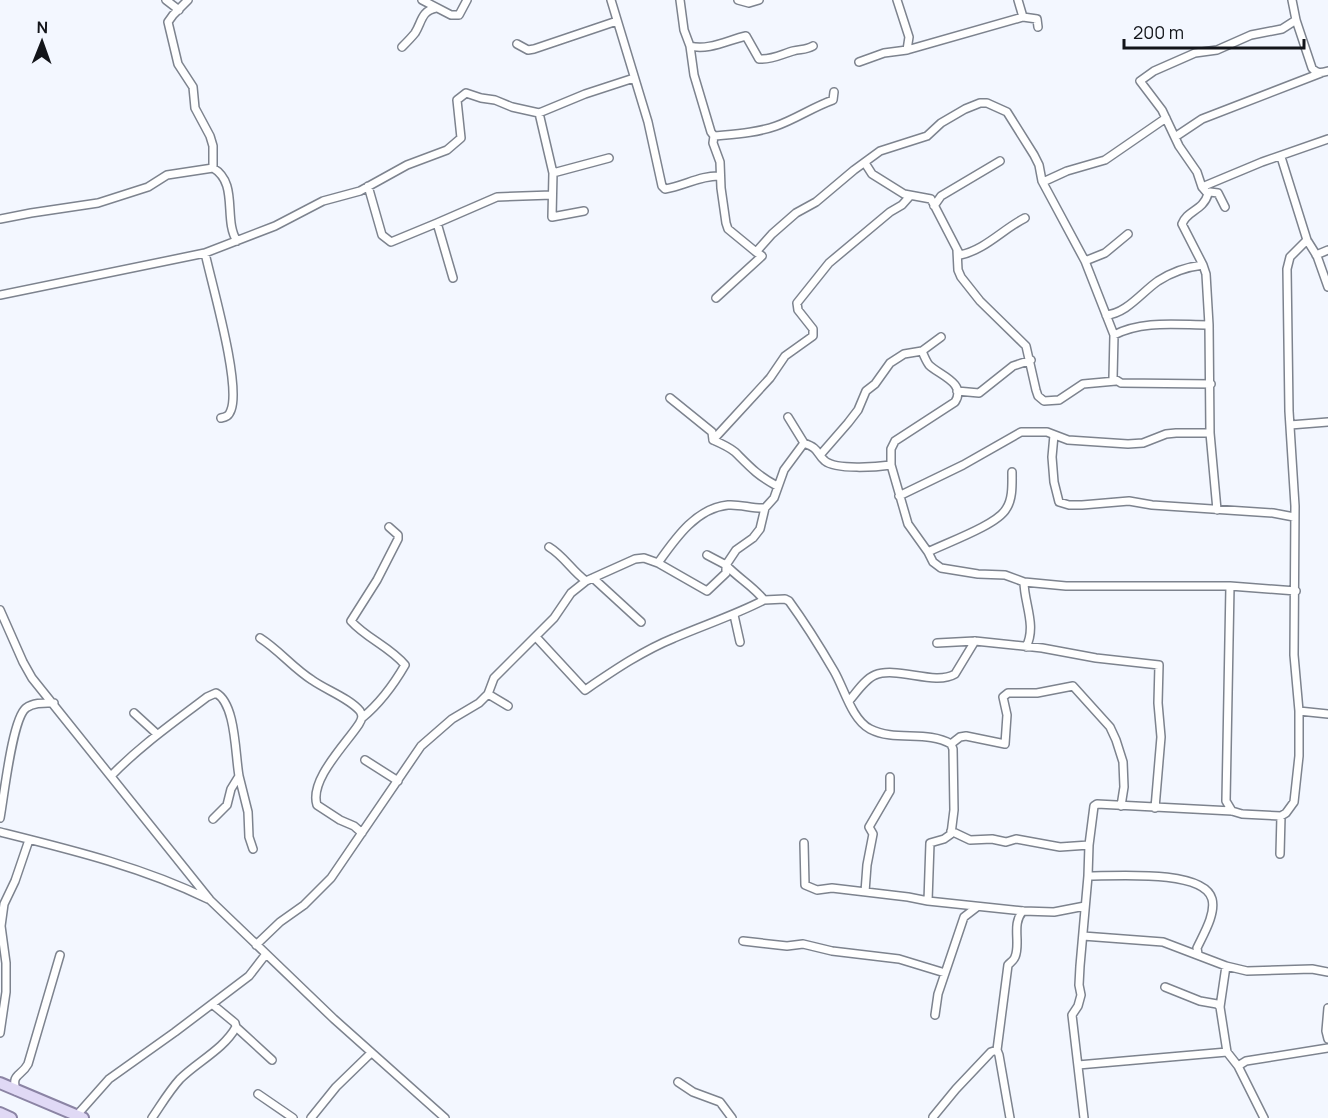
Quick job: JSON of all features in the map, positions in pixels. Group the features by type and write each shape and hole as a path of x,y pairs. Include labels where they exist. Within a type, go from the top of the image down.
{"main road":[{"path":"0,1083 80,1117"},
{"path":"0,1113 11,1118"}],"street":[{"path":"166,0 179,10"},
{"path":"188,0 168,22 178,64 193,87 195,108 210,136 213,146 213,168"},
{"path":"422,0 451,15 459,15 467,0"},
{"path":"610,0 648,122 662,186 665,189 671,188 697,179 720,176"},
{"path":"680,0 694,75 720,162 726,224 762,256 716,298"},
{"path":"738,0 749,3 759,0"},
{"path":"897,0 909,37 907,50"},
{"path":"1018,0 1023,17"},
{"path":"1292,0 1296,20 1312,68 1315,72 1324,72"},
{"path":"402,47 417,30 420,19 426,12 436,8"},
{"path":"859,62 884,53 907,50 1023,17 1037,19 1038,27"},
{"path":"1208,194 1166,118 1140,81 1145,76 1195,53 1217,50 1251,35 1282,29 1296,20"},
{"path":"517,44 528,50 534,49 617,21"},
{"path":"690,46 709,47 746,36 759,59 766,60 796,50 807,50 813,46"},
{"path":"1175,137 1202,119 1324,72"},
{"path":"0,295 205,253 275,226 323,201 339,195 351,194 407,165 447,150 455,144 461,138 457,100 466,93 481,98 495,99 512,107 539,113 585,94 634,78"},
{"path":"714,136 756,132 777,126 833,100 834,92"},
{"path":"756,252 789,220 816,202 880,151 927,136 941,123 965,109 980,103 987,103 1007,112 1034,155 1043,182 1085,261 1114,335 1113,378 1116,381"},
{"path":"539,113 553,173 552,217 584,211"},
{"path":"1043,182 1068,171 1105,160 1166,118"},
{"path":"1203,187 1263,162 1328,139"},
{"path":"1281,157 1307,240 1316,255 1328,287"},
{"path":"553,173 609,158"},
{"path":"934,202 1000,161"},
{"path":"865,163 872,174 910,196 923,196 934,202 960,255 970,255 1025,218"},
{"path":"0,219 98,204 148,187 167,175 213,168 219,171 226,183 231,229 237,241"},
{"path":"368,186 382,235 391,242 497,197 552,195"},
{"path":"1208,194 1218,193 1225,207"},
{"path":"1208,194 1203,206 1185,217 1182,224 1202,260 1206,274 1211,384 1210,433 1217,510"},
{"path":"713,440 770,378 784,356 813,336 813,329 798,310 797,303 829,263 910,196"},
{"path":"437,223 453,278"},
{"path":"1085,261 1105,253 1128,234"},
{"path":"1084,1118 1072,1015 1082,995 1078,985 1094,806 1097,804 1232,811 1242,814 1281,816 1291,807 1296,795 1299,711 1294,655 1296,591 1287,268 1290,257 1307,240"},
{"path":"957,250 958,270 961,277 980,301 1026,345 1036,390 1038,396 1044,401 1059,400 1083,384 1116,381 1121,383 1211,384"},
{"path":"1316,255 1328,250"},
{"path":"205,253 227,350 234,396 230,414 221,418"},
{"path":"1106,315 1113,314 1147,292 1156,283 1182,269 1203,265"},
{"path":"1114,335 1124,330 1149,325 1209,325"},
{"path":"821,454 858,410 866,392 875,384 890,363 904,354 922,351 940,337"},
{"path":"922,351 930,365 947,376 958,396 955,402 895,441 891,449 891,465 908,524 933,562 941,568 978,574 1005,575 1024,582 1066,586 1230,586 1296,591"},
{"path":"957,391 979,393 1013,366 1031,360"},
{"path":"670,398 712,432 713,440"},
{"path":"788,417 804,443 814,447 825,461 838,465 869,467 891,465"},
{"path":"1290,425 1328,422"},
{"path":"899,496 963,465 1021,432 1047,432 1068,440 1128,444 1143,443 1166,434 1210,433"},
{"path":"1054,435 1052,457 1054,482 1059,502 1082,505 1129,501 1152,505 1273,513 1294,517"},
{"path":"713,440 734,450 742,462 777,486"},
{"path":"256,945 280,922 293,915 331,878 421,746 452,719 479,703 488,694 494,678 554,618 571,593 590,580 635,559 644,558 658,563 707,591 726,573 726,565 736,550 753,538 760,529 765,508 774,498 784,470 804,443"},
{"path":"928,552 987,524 1005,511 1010,501 1012,472"},
{"path":"658,563 674,541 704,511 727,505 765,508"},
{"path":"362,833 317,805 316,791 326,769 362,718 378,703 405,665 351,621 377,580 398,539 398,535 389,527"},
{"path":"549,547 559,552 579,576 590,580 641,622"},
{"path":"707,555 726,565 765,600"},
{"path":"1024,582 1030,613 1029,639 1026,647"},
{"path":"1230,586 1226,801 1232,811"},
{"path":"536,637 585,690 618,668 672,638 734,615 765,600 785,599 808,626 862,725 873,731 897,736 923,736 951,744"},
{"path":"0,610 27,670 210,900 371,1053 445,1118"},
{"path":"734,615 740,642"},
{"path":"260,638 275,648 312,681 356,707 361,712 362,718"},
{"path":"849,701 868,680 876,675 916,674 930,678 955,674 975,640"},
{"path":"937,643 975,640 1159,665 1158,703 1161,737 1155,808"},
{"path":"951,744 960,737 966,736 1005,744 1007,716 1003,697 1008,693 1037,693 1074,686 1110,727 1116,740 1123,762 1124,787 1121,806"},
{"path":"111,776 134,752 207,697 216,693 222,697 230,712 239,776 248,812 249,837 253,849"},
{"path":"488,694 508,706"},
{"path":"0,818 14,736 21,714 32,705 54,703"},
{"path":"1299,711 1328,714"},
{"path":"134,713 157,734"},
{"path":"928,901 930,843 948,837 951,831 954,810 951,744"},
{"path":"365,760 398,781"},
{"path":"213,819 227,805 231,789 239,776"},
{"path":"865,892 873,834 869,827 890,790 890,777"},
{"path":"1280,854 1281,816"},
{"path":"951,831 970,840 992,839 1006,842 1016,839 1060,848 1089,845"},
{"path":"0,832 136,868 173,882 210,900"},
{"path":"0,1033 6,992 6,963 1,926 4,904 15,881 29,840"},
{"path":"804,843 805,885 817,890 832,888 1023,911 1054,912 1085,906"},
{"path":"1088,876 1172,877 1200,885 1209,892 1213,901 1212,912 1197,948 1198,954"},
{"path":"935,1016 938,994 964,917 970,910 980,906"},
{"path":"1010,1118 997,1050 1008,965 1016,956 1017,922 1023,911"},
{"path":"1083,936 1163,942 1226,966 1247,971 1312,969 1328,972"},
{"path":"743,941 786,946 803,944 832,951 899,959 945,973"},
{"path":"80,1117 109,1079 249,976 267,954"},
{"path":"16,1091 15,1078 24,1071 28,1064 60,955"},
{"path":"1226,966 1221,1006 1227,1052 1238,1066 1264,1118"},
{"path":"1165,987 1200,1001 1221,1006"},
{"path":"212,1004 235,1023 236,1027 272,1060"},
{"path":"1328,1008 1326,1031 1328,1039"},
{"path":"152,1118 181,1078 206,1059 236,1027"},
{"path":"1238,1066 1246,1060 1328,1048"},
{"path":"933,1117 956,1089 997,1050"},
{"path":"1078,1065 1227,1052"},
{"path":"311,1118 336,1087 371,1053"},
{"path":"678,1082 693,1092 720,1102 732,1118"},
{"path":"258,1094 294,1118"}]}
